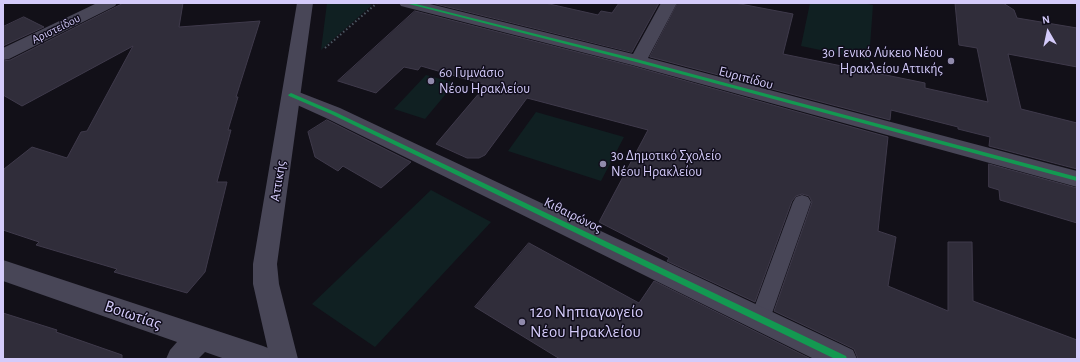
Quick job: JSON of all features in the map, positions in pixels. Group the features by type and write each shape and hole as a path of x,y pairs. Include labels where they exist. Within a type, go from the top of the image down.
{"street":[{"name":"Αριστείδου","path":"3,55 109,3"},
{"name":"Αττικής","path":"284,359 266,284 265,264 305,3"},
{"name":"Ευριπίδου","path":"407,3 638,61 1077,179"},
{"path":"638,61 669,3"},
{"name":"Κιθαιρώνος","path":"293,85 333,112 843,359"},
{"name":"Βοιωτίας","path":"3,270 263,359"},
{"path":"180,359 199,338"}],"lane":[{"path":"760,319 802,202"}],"path":[{"path":"293,85 377,3"}],"shaded area":[{"path":"327,3 365,3 372,5 321,50"},
{"path":"810,3 862,3 873,5 869,60 801,46"},
{"path":"426,75 455,83 425,119 394,109"},
{"path":"536,112 624,137 601,181 508,151"},
{"path":"431,190 491,222 375,347 312,304"}],"building":[{"path":"124,3 183,3 179,27 260,21 236,97 238,97 228,130 231,130 217,182 227,182 205,272 187,293 114,272 117,269 36,245 39,242 3,230 4,169 32,147 67,158 81,132 87,131 133,46 22,106 3,95 3,61 10,60"},
{"path":"432,3 545,3 598,15 601,11 612,13 619,3 659,3 632,52"},
{"path":"678,3 735,3 793,14 783,54 925,83 925,88 988,102 977,48 959,45 955,3 1003,3 1014,10 1017,18 1077,28 1077,67 1008,54 1021,109 1077,123 1077,169 989,146 990,137 958,129 958,127 891,110 890,120 650,57"},
{"path":"415,11 632,66 888,137 878,231 896,237 888,286 948,311 948,242 972,242 973,301 1077,340 1077,359 858,359 854,349 774,311 812,202 809,196 802,194 796,196 792,201 755,302 667,261 669,258 599,222 648,130 527,98 485,155 479,158 467,158 436,144 486,85 421,66 418,70 404,67 376,93 338,81"},
{"path":"24,17 44,27 3,46 3,27"},
{"path":"327,120 411,162 381,188 343,166 338,171 315,157 308,132"},
{"path":"989,164 1077,188 1077,223 1000,200 999,190 989,187"},
{"path":"529,243 639,303 654,281 811,359 560,359 475,307"},
{"path":"3,313 57,330 56,332 122,355 122,359 3,359"}],"cycle path":[{"path":"407,3 638,61 1077,179"},
{"path":"291,95 333,113 843,359"}],"place":[{"name":"3ο Γενικό Λύκειο Νέου Ηρακλείου Αττικής","path":"951,61"},
{"name":"6ο Γυμνάσιο Νέου Ηρακλείου","path":"431,81"},
{"name":"3ο Δημοτικό Σχολείο Νέου Ηρακλείου","path":"603,164"},
{"name":"12ο Νηπιαγωγείο Νέου Ηρακλείου","path":"522,322"}]}
